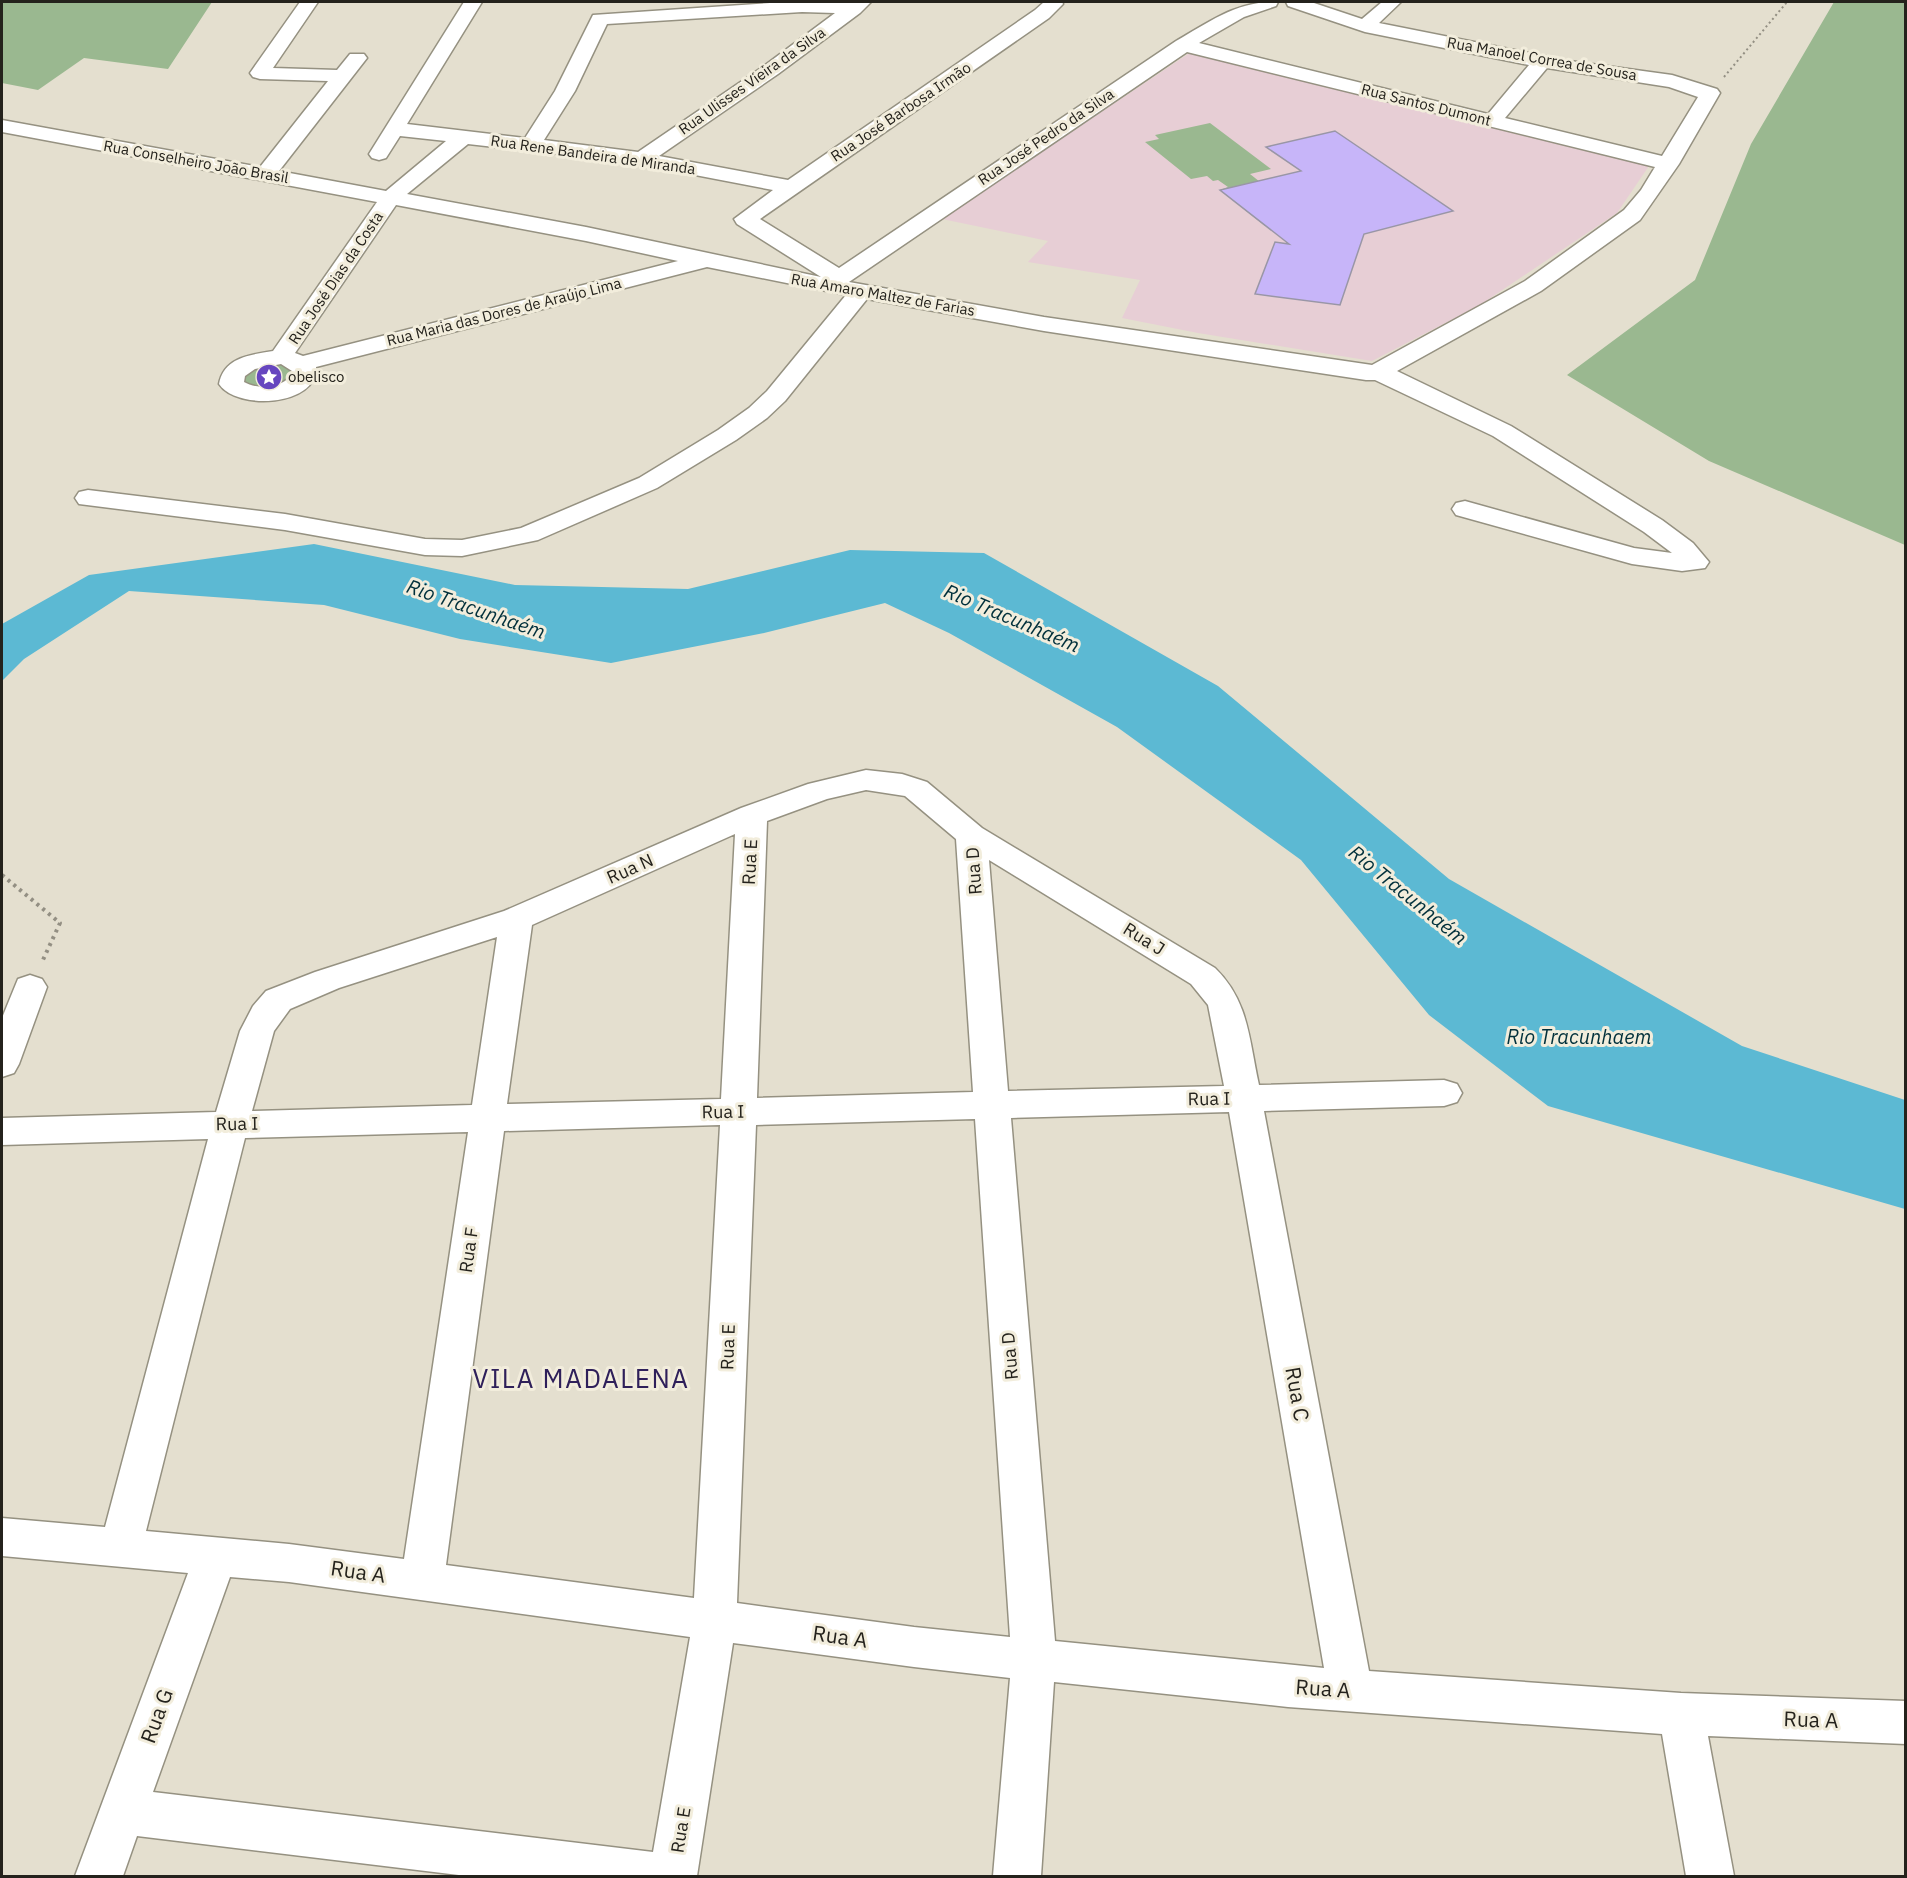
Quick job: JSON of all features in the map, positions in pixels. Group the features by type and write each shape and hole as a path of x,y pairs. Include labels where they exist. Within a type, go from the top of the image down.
{"street":[{"path":"309,2 260,73 343,76"},
{"path":"379,154 473,2"},
{"name":"Rua José Barbosa Irmão","path":"834,281 745,219 790,186 943,84 1042,14 1054,4 1053,2"},
{"name":"Rua José Pedro da Silva","path":"834,281 1183,45 1237,14 1269,2"},
{"name":"Rua Manoel Correa de Sousa","path":"1295,2 1365,26 1543,61 1672,81 1687,86 1695,92 1710,93"},
{"path":"1365,26 1392,2"},
{"path":"531,145 566,91 600,19 802,6 857,5"},
{"name":"Rua Ulisses Vieira da Silva","path":"641,159 771,70 857,5"},
{"name":"Rua Santos Dumont","path":"1183,45 1669,164"},
{"path":"265,175 357,58"},
{"path":"1492,121 1543,61"},
{"path":"1378,372 1533,286 1632,215 1669,164 1710,93"},
{"name":"Rua Conselheiro João Brasil","path":"2,126 390,198"},
{"name":"Rua Rene Bandeira de Miranda","path":"394,129 641,159 790,186"},
{"name":"Rua José Dias da Costa","path":"291,361 390,198 462,138"},
{"name":"Rua Amaro Maltez de Farias","path":"390,198 586,234 707,260 834,281 861,291 1044,324 1349,372 1378,372"},
{"name":"Rua Maria das Dores de Araújo Lima","path":"291,361 707,260"},
{"path":"88,498 285,522 425,547 462,548 529,534 648,483 728,435 758,413 776,396 861,291"},
{"path":"1378,372 1502,431 1653,526 1683,549 1695,562 1682,563 1632,556 1465,509"},
{"name":"Rua N","path":"230,1125 257,1031 265,1015 278,1000 309,986 516,920 752,815 843,784 866,780 886,781 916,789 971,835"},
{"name":"Rua E","path":"674,1876 715,1620 752,815"},
{"name":"Rua J","path":"971,835 1203,976 1218,991 1225,1005 1244,1098"},
{"name":"Rua D","path":"971,835 1034,1659 1017,1876"},
{"name":"Rua F","path":"422,1581 516,920"},
{"path":"2,1064 30,987"},
{"name":"Rua I","path":"2,1131 1444,1093"},
{"name":"Rua C","path":"1244,1098 1350,1690"},
{"path":"121,1547 230,1125"},
{"name":"Rua A","path":"2,1537 289,1563 914,1647 1288,1686 1681,1714 1905,1723"},
{"name":"Rua G","path":"99,1876 216,1556"},
{"path":"1681,1714 1710,1876"},
{"path":"123,1811 654,1876"}],"path":[{"path":"1710,93 1787,2"},
{"path":"2,875 60,923 30,987"}],"shaded area":[{"path":"1191,52 1649,166 1617,213 1480,305 1372,361 1198,333 1122,318 1140,280 1028,262 1048,241 942,219"}],"green space":[{"path":"2,2 212,2 168,69 84,58 38,90 2,83"},
{"path":"1834,2 1905,2 1905,545 1709,461 1567,375 1695,280 1751,144"},
{"path":"1210,123 1271,169 1250,174 1304,217 1265,226 1220,190 1228,187 1218,180 1213,181 1207,176 1191,179 1145,142 1159,139 1155,135"},
{"path":"270,357 305,375 254,394 233,373"}],"water":[{"name":"Rio Tracunhaem","path":"314,544 515,585 688,589 850,550 984,553 1218,686 1449,879 1742,1046 1905,1100 1905,1209 1548,1106 1429,1015 1301,860 1117,727 949,633 885,603 764,633 611,663 460,639 324,605 129,591 24,659 2,681 2,624 89,575"}],"building":[{"path":"1335,131 1453,211 1364,234 1340,305 1255,294 1275,242 1289,244 1220,190 1301,171 1266,147"}],"place":[{"name":"obelisco","path":"269,377"}],"district":[{"name":"VILA MADALENA","path":"581,1379"}],"water label":[{"name":"Rio Tracunhaém","path":"476,609"},
{"name":"Rio Tracunhaém","path":"1012,618"},
{"name":"Rio Tracunhaém","path":"1408,895"}]}
